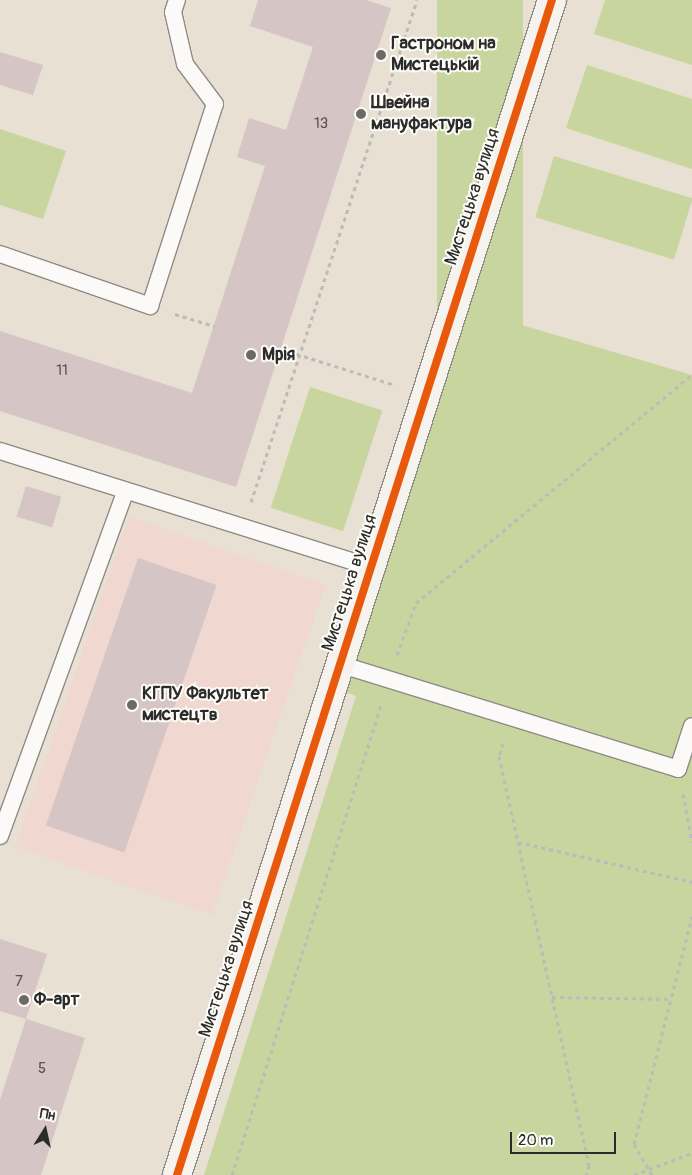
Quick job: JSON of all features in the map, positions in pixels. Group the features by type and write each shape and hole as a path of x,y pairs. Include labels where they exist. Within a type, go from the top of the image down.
{"street":[{"name":"Мистецька вулиця","path":"177,1175 552,0"}],"lane":[{"path":"0,254 150,306 215,104 185,64 173,12 176,0"},
{"path":"0,451 125,492 370,567"},
{"path":"0,836 125,492"},
{"path":"339,664 388,681 678,769 692,726"}],"path":[{"path":"243,527 417,0"},
{"path":"150,306 214,326"},
{"path":"281,349 425,395"},
{"path":"232,1175 388,681 416,603 692,375"},
{"path":"510,718 499,756 589,1165 586,1175"},
{"path":"678,769 692,842"},
{"path":"518,842 692,882"},
{"path":"652,1175 634,1144 692,916"},
{"path":"552,997 671,999"},
{"path":"634,1175 692,1153"}],"shaded area":[{"path":"129,517 326,585 212,915 15,847"}],"green space":[{"path":"437,0 523,0 523,350 437,350"},
{"path":"605,0 692,0 692,65 594,34"},
{"path":"587,65 692,99 692,169 566,128"},
{"path":"0,129 66,151 43,219 0,205"},
{"path":"554,156 692,198 674,260 535,217"},
{"path":"454,305 692,375 692,1175 204,1175 356,696 332,688"},
{"path":"310,387 382,410 343,531 271,508"}],"building":[{"path":"258,0 366,0 391,8 236,487 0,411 0,331 192,393 265,166 237,157 249,118 286,130 313,47 250,26"},
{"path":"0,52 43,65 33,95 0,85"},
{"path":"26,486 61,497 52,527 17,517"},
{"name":"КГПУ Факультет мистецтв","path":"138,558 216,585 124,853 46,826"},
{"path":"0,939 47,954 26,1019 0,1011"},
{"path":"26,1019 85,1038 41,1175 0,1175 0,1100"}],"cycle path":[{"path":"177,1175 552,0"}],"place":[{"name":"Гастроном на Мистецькій","path":"381,55"},
{"name":"Швейна мануфактура","path":"361,114"},
{"name":"Мрія","path":"251,355"},
{"name":"КГПУ Факультет мистецтв","path":"132,705"},
{"name":"Ф-арт","path":"24,1000"}]}
